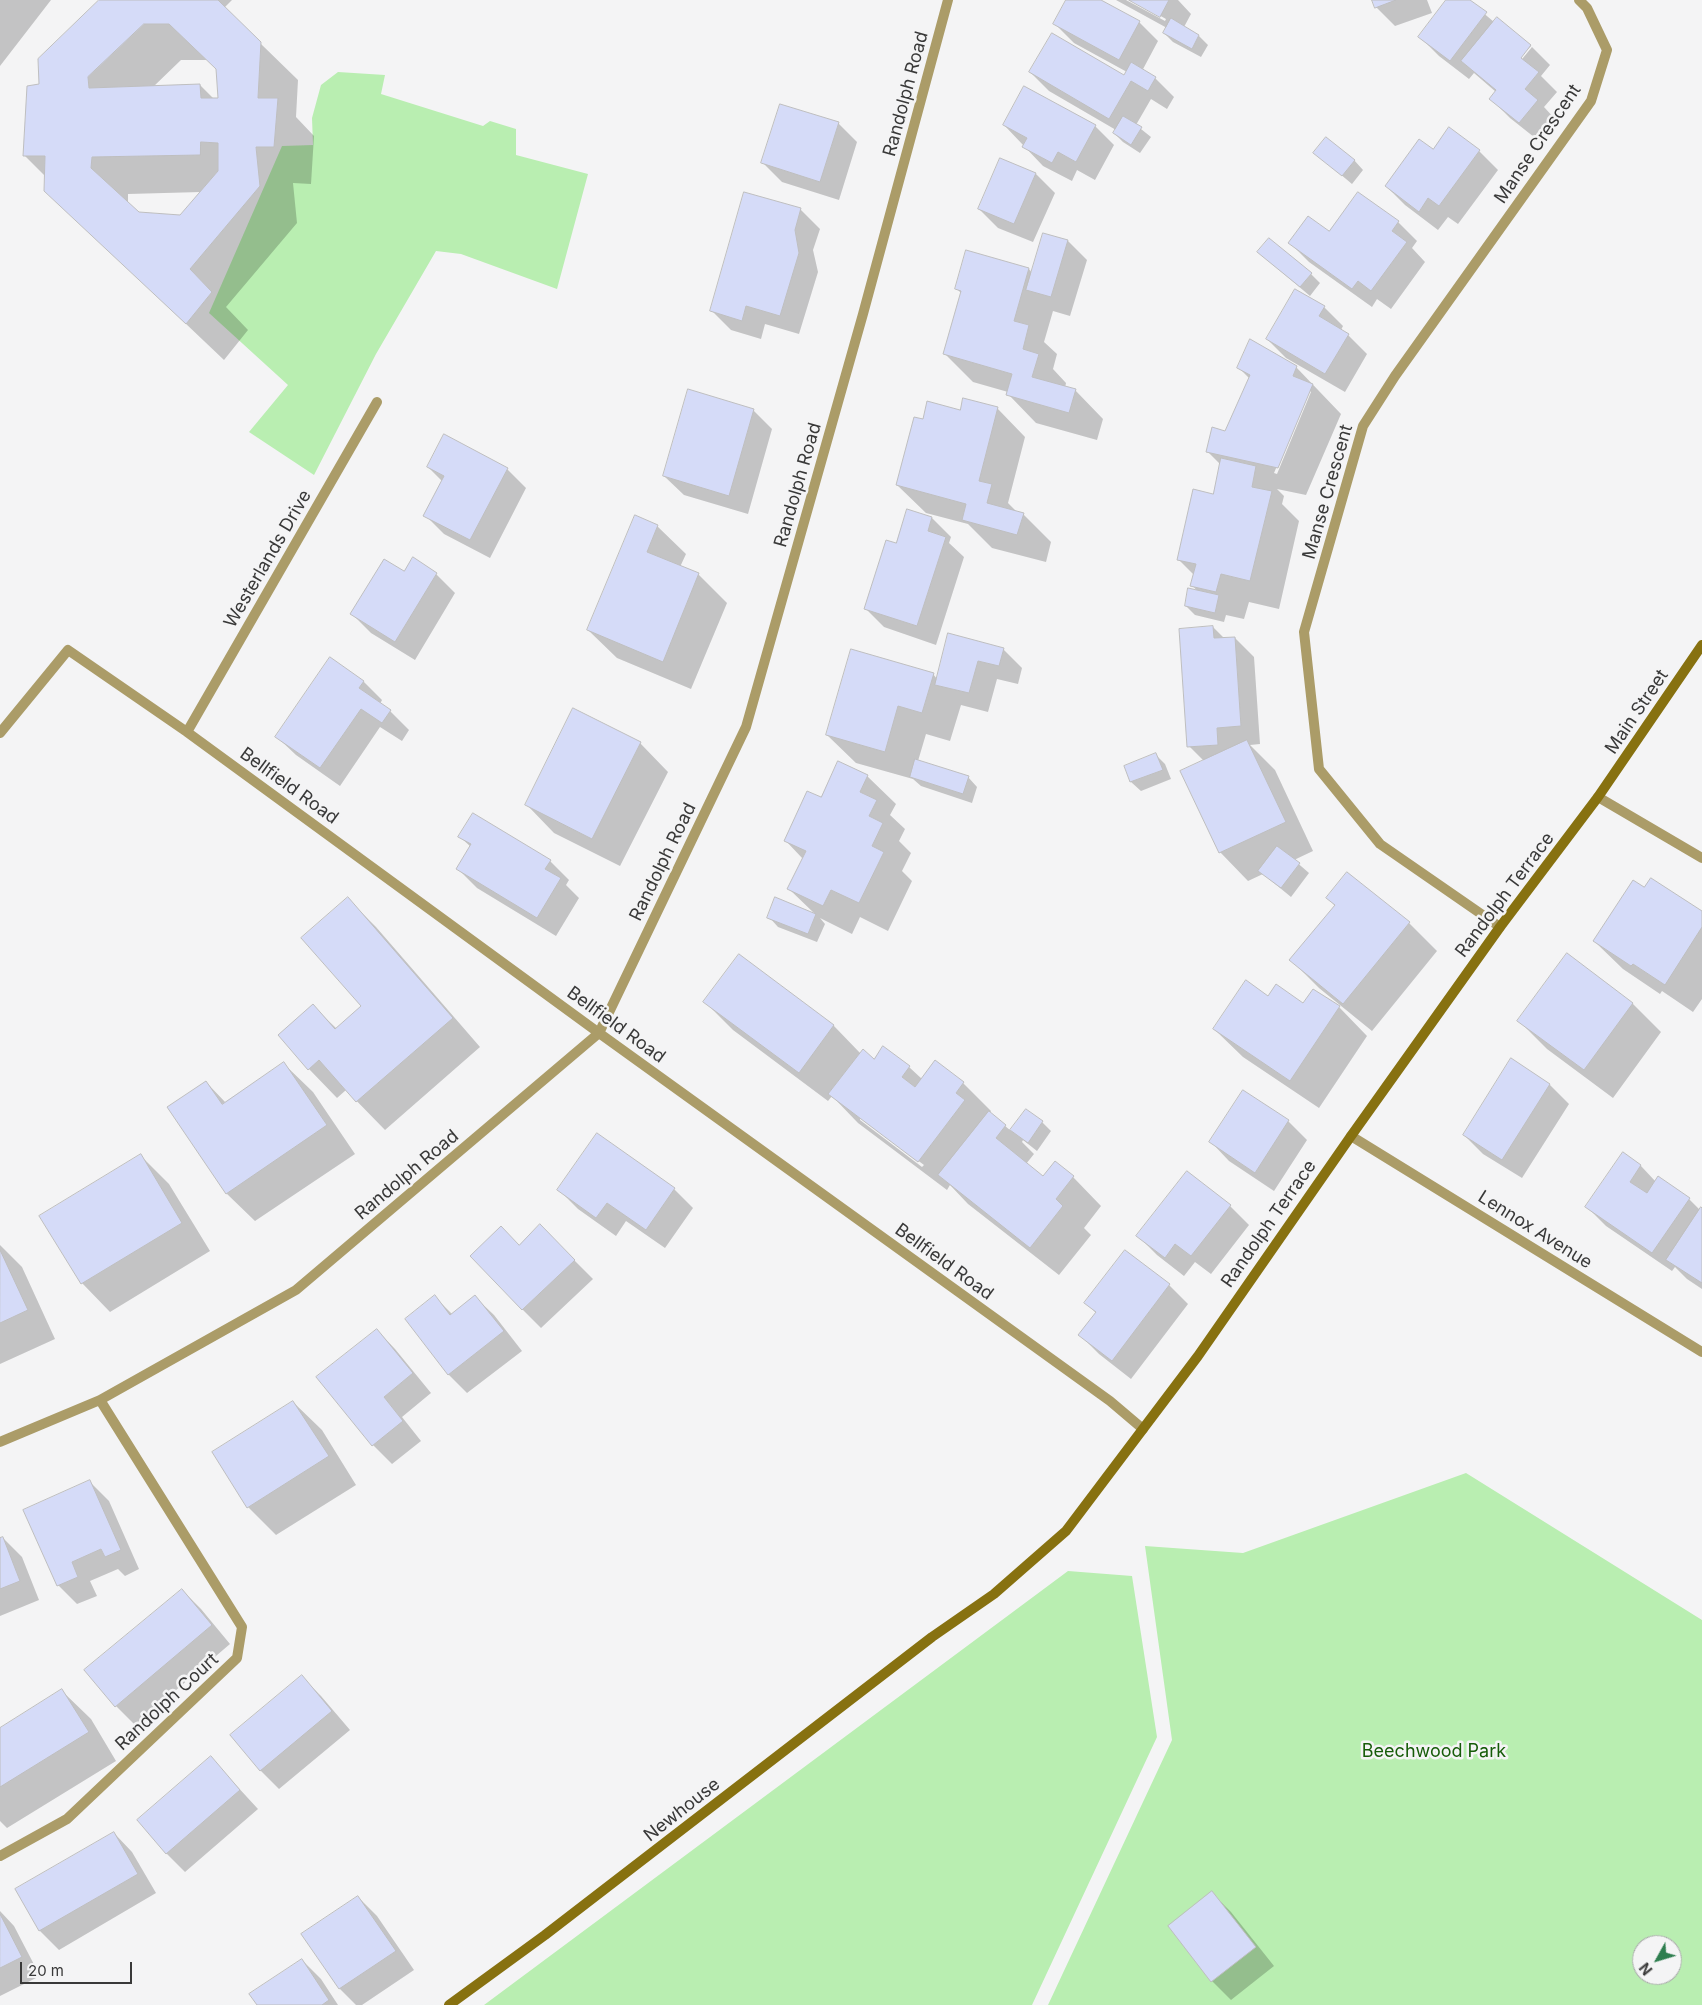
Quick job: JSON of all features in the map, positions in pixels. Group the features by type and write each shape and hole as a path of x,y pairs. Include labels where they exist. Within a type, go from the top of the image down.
{"main road":[{"name":"Main Street","path":"1598,796 1702,645"},
{"name":"Randolph Terrace","path":"932,1638 994,1594 1066,1532 1198,1356 1351,1136 1500,927 1598,796"},
{"name":"Newhouse","path":"449,2005 545,1935 932,1638"}],"street":[{"name":"Randolph Road","path":"0,1442 100,1400 296,1290 599,1033 746,727 863,314 948,0"},
{"name":"Manse Crescent","path":"1500,927 1380,844 1319,769 1304,632 1363,426 1395,376 1591,101 1607,50 1587,8 1579,0"},
{"name":"Westerlands Drive","path":"187,732 377,402"},
{"name":"Bellfield Road","path":"0,733 68,650 187,732 599,1033 1110,1401 1143,1429"},
{"path":"1598,796 1702,858"},
{"name":"Lennox Avenue","path":"1351,1136 1702,1352"},
{"name":"Randolph Court","path":"0,1856 67,1819 237,1658 242,1627 100,1400"}],"green space":[{"path":"338,72 385,75 381,94 483,126 490,121 516,129 516,155 588,174 557,289 461,254 436,251 376,354 314,475 249,432 288,385 209,313 282,146 313,145 312,118 321,85"},
{"name":"Beechwood Park","path":"1466,1473 1702,1620 1702,2005 1048,2005 1172,1740 1145,1546 1243,1553"},
{"path":"1068,1571 1132,1576 1157,1737 1032,2005 484,2005"}],"building":[{"path":"99,0 218,0 261,42 258,98 278,98 274,147 256,147 260,186 190,269 212,292 186,324 44,191 45,156 23,156 27,86 39,84 38,59","holes":["144,24 169,24 216,69 218,98 201,98 200,84 89,88 88,77","201,142 218,143 218,171 180,215 139,212 91,168 92,157 200,155"]},
{"path":"1066,0 1101,0 1140,21 1119,60 1053,24"},
{"path":"1129,0 1169,0 1160,17"},
{"path":"1372,0 1396,0 1375,8"},
{"path":"1446,0 1470,0 1487,12 1450,61 1418,37"},
{"path":"1497,17 1531,45 1521,58 1539,72 1525,89 1538,100 1519,123 1489,99 1496,90 1461,61"},
{"path":"1171,18 1199,35 1192,49 1163,33"},
{"path":"1052,33 1124,75 1131,62 1156,77 1148,91 1131,81 1109,119 1029,72"},
{"path":"1024,86 1096,125 1076,162 1058,152 1052,163 1022,147 1027,138 1003,125"},
{"path":"780,104 839,122 820,182 761,163"},
{"path":"1123,116 1142,127 1131,145 1113,133"},
{"path":"1449,127 1480,150 1439,206 1428,198 1419,212 1385,186 1419,139 1433,149"},
{"path":"1326,137 1355,160 1342,176 1313,153"},
{"path":"1000,158 1036,173 1014,224 978,209"},
{"path":"744,192 801,208 795,230 799,253 780,316 746,306 742,321 710,311"},
{"path":"1358,192 1399,221 1392,231 1407,242 1371,291 1358,281 1352,289 1288,243 1308,216 1329,231"},
{"path":"1043,233 1068,240 1051,297 1026,290"},
{"path":"1269,238 1312,273 1300,287 1257,252"},
{"path":"966,250 1029,268 1014,321 1029,325 1023,349 1039,354 1032,377 1076,389 1069,413 1006,395 1012,374 943,354 961,291 955,289"},
{"path":"1295,289 1325,306 1319,316 1349,334 1325,374 1266,339"},
{"path":"1250,339 1297,366 1293,376 1313,384 1278,468 1206,452 1212,427 1225,431 1250,375 1237,368"},
{"path":"688,389 754,409 729,496 663,476"},
{"path":"963,398 998,407 979,481 992,484 987,503 1024,513 1017,535 962,520 966,504 896,485 914,417 923,419 927,401 960,410"},
{"path":"444,434 508,468 470,540 423,516 444,476 427,467"},
{"path":"1221,458 1256,466 1252,487 1272,491 1250,581 1221,574 1216,592 1190,586 1196,564 1177,560 1193,489 1213,494"},
{"path":"907,509 932,517 928,531 946,537 917,626 864,609 886,540 896,543"},
{"path":"635,515 658,525 647,552 699,573 663,662 587,630"},
{"path":"413,557 437,573 395,642 350,614 384,559 404,571"},
{"path":"1188,588 1219,595 1215,613 1185,606"},
{"path":"1213,626 1214,638 1235,637 1241,726 1217,728 1218,745 1187,747 1179,629"},
{"path":"948,633 1004,648 999,666 978,661 969,693 935,685"},
{"path":"851,649 934,673 922,713 898,706 885,752 826,735"},
{"path":"330,657 364,681 359,688 391,710 382,723 361,709 320,768 275,737"},
{"path":"573,708 641,742 592,839 525,805"},
{"path":"1247,740 1286,822 1219,853 1180,771"},
{"path":"1156,753 1163,770 1130,782 1124,766"},
{"path":"915,759 969,776 963,794 910,777"},
{"path":"838,761 868,775 860,792 877,800 869,816 883,823 872,846 884,852 859,903 831,890 823,906 787,889 806,851 784,841 807,791 821,797"},
{"path":"473,813 551,860 545,869 561,878 537,918 456,869 471,844 458,837"},
{"path":"1277,846 1300,863 1281,888 1258,871"},
{"path":"1347,872 1410,922 1343,1004 1289,960 1335,905 1326,898"},
{"path":"1651,878 1702,911 1702,927 1665,985 1633,964 1631,966 1593,941 1633,880 1644,887"},
{"path":"348,897 453,1018 356,1102 319,1060 308,1070 278,1035 313,1004 335,1029 361,1006 301,938"},
{"path":"775,897 816,914 808,934 767,918"},
{"path":"1567,953 1633,1003 1584,1070 1517,1021"},
{"path":"739,954 834,1025 799,1073 703,1002"},
{"path":"1246,980 1268,996 1276,984 1303,1003 1313,989 1340,1006 1290,1081 1213,1029"},
{"path":"883,1046 910,1066 902,1077 915,1087 935,1060 964,1082 956,1093 965,1100 918,1162 828,1094 863,1049 874,1059"},
{"path":"1511,1058 1550,1084 1502,1160 1463,1135"},
{"path":"284,1062 327,1125 226,1194 167,1107 206,1081 222,1104"},
{"path":"1243,1090 1289,1120 1255,1173 1209,1142"},
{"path":"1026,1109 1043,1121 1028,1143 1010,1130"},
{"path":"989,1111 1006,1125 996,1138 1043,1176 1055,1161 1074,1176 1056,1199 1063,1206 1030,1248 938,1175"},
{"path":"597,1133 675,1188 646,1230 607,1203 596,1218 557,1190"},
{"path":"1623,1152 1641,1165 1630,1182 1647,1193 1658,1176 1690,1198 1652,1253 1585,1207"},
{"path":"141,1154 182,1223 81,1284 39,1216"},
{"path":"1187,1171 1231,1205 1191,1256 1175,1244 1165,1258 1136,1236"},
{"path":"1702,1208 1702,1283 1666,1260"},
{"path":"540,1224 575,1260 522,1310 470,1256 501,1226 519,1245"},
{"path":"0,1250 28,1310 0,1323"},
{"path":"1125,1250 1170,1284 1112,1361 1078,1335 1096,1312 1084,1303"},
{"path":"435,1295 450,1315 475,1295 504,1331 448,1375 405,1319"},
{"path":"377,1329 413,1373 384,1397 403,1421 372,1446 316,1377"},
{"path":"293,1401 329,1456 247,1508 212,1452"},
{"path":"90,1480 121,1550 105,1557 101,1549 72,1562 78,1577 57,1586 23,1510"},
{"path":"3,1537 20,1581 0,1589 0,1538"},
{"path":"182,1589 212,1625 115,1707 84,1670"},
{"path":"302,1675 332,1711 260,1771 230,1735"},
{"path":"62,1689 89,1732 0,1787 0,1728"},
{"path":"211,1756 240,1790 166,1854 137,1820"},
{"path":"114,1832 138,1874 39,1931 15,1889"},
{"path":"1212,1891 1256,1947 1211,1982 1168,1926"},
{"path":"358,1896 396,1951 339,1989 301,1934"},
{"path":"0,1914 22,1957 0,1968"},
{"path":"302,1959 329,2000 322,2005 257,2005 249,1994"}]}
